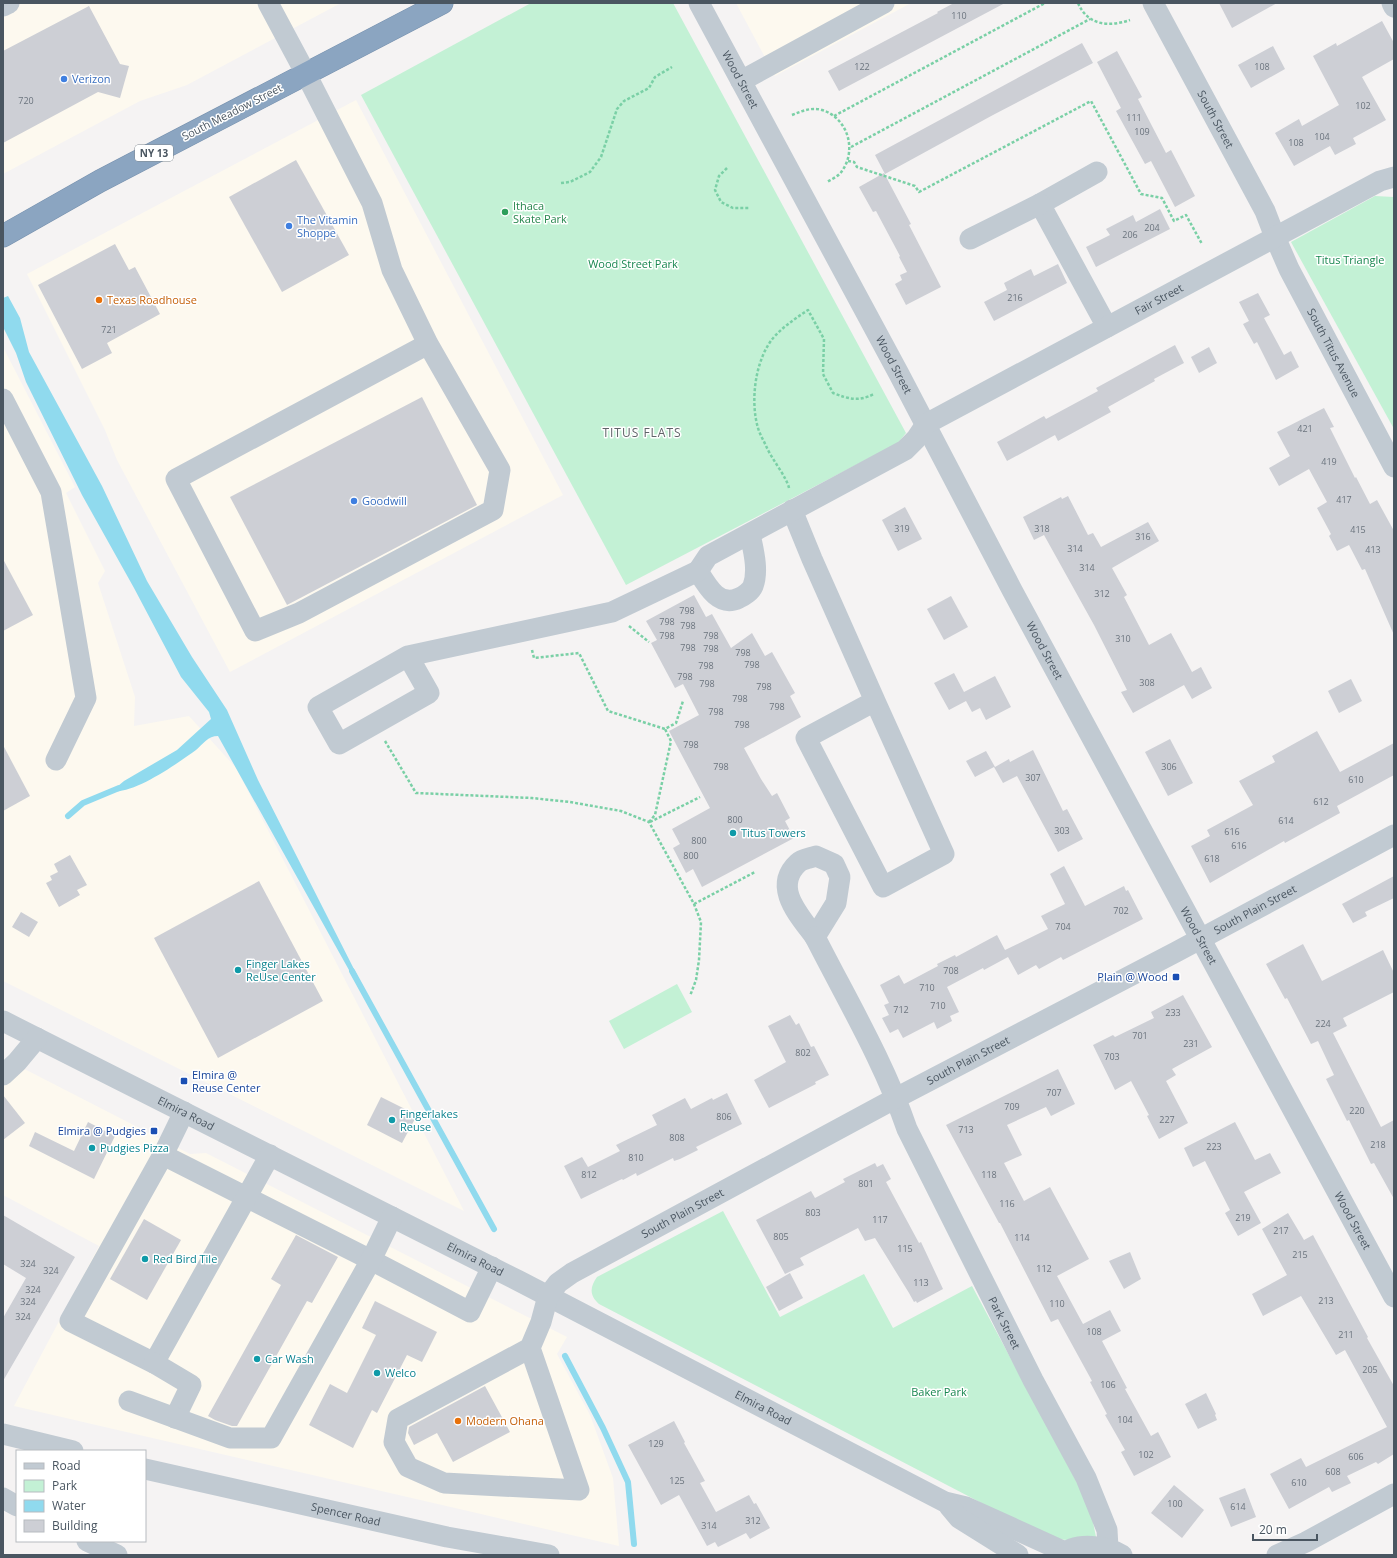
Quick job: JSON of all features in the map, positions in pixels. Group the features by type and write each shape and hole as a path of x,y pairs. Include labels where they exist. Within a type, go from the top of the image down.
{"highway":[{"name":"South Meadow Street","path":"3,236 100,181 442,3"}],"street":[{"path":"3,6 9,3"},
{"path":"268,3 372,203 392,270 428,344 500,470 493,510 299,612 256,631 176,480 428,344"},
{"name":"Wood Street","path":"699,3 926,424 1012,590 1394,1297"},
{"name":"South Street","path":"1153,3 1265,211 1275,237"},
{"path":"1392,3 1394,7"},
{"path":"741,81 850,11 881,4"},
{"path":"970,239 1040,204 1097,172"},
{"name":"Fair Street","path":"926,424 1380,181 1394,177"},
{"path":"1040,204 1107,327"},
{"name":"South Titus Avenue","path":"1275,237 1290,269 1394,467"},
{"path":"3,399 50,492 86,698 56,760"},
{"path":"408,656 429,693 339,744 318,707 408,656 612,612 698,571 708,556 905,450 916,439 926,424"},
{"path":"792,510 812,559 944,854 883,887 806,738 875,701"},
{"path":"698,571 707,586 716,596 726,601 734,601 744,596 753,587 755,573 750,534"},
{"name":"South Plain Street","path":"548,1296 558,1283 572,1274 896,1098 1200,939 1394,835"},
{"name":"Park Street","path":"840,877 834,864 816,856 799,862 787,878 788,896 815,937 896,1098 907,1129 1033,1380 1086,1478 1099,1506 1115,1552"},
{"path":"815,937 836,903 840,877 869,861"},
{"name":"Elmira Road","path":"3,1021 492,1267 945,1502 966,1507 1064,1554"},
{"path":"3,1075 17,1062 37,1038"},
{"path":"175,1418 191,1385 154,1363 70,1321 162,1155 184,1112"},
{"path":"162,1155 371,1260 470,1312 492,1267"},
{"path":"154,1363 270,1155"},
{"path":"129,1401 230,1438 271,1438 371,1260 392,1217"},
{"path":"530,1348 579,1490 444,1483 408,1466 394,1442 398,1419 530,1348 541,1322 548,1296"},
{"path":"3,1434 69,1450"},
{"name":"Spencer Road","path":"146,1469 447,1537 549,1555"},
{"path":"1277,1555 1306,1542 1394,1494"},
{"path":"3,1498 16,1505"},
{"name":"Elmira Road","path":"945,1502 960,1518 1018,1555"},
{"path":"90,1542 117,1555"},
{"path":"1064,1554 1078,1548 1093,1546 1115,1552"}],"path":[{"path":"834,116 1045,3"},
{"path":"1078,3 1090,19 1104,24 1116,25 1130,20"},
{"path":"851,148 1090,19"},
{"path":"561,183 570,182 590,172 601,157 617,109 624,101 649,88 655,77 672,67"},
{"path":"848,161 854,162 857,167 916,186 920,192 1091,101 1141,194 1162,198 1174,221 1186,215 1202,244"},
{"path":"792,115 807,109 822,110 834,116 846,129 851,148 848,161 841,173 827,182"},
{"path":"727,168 719,176 715,190 721,202 733,208 749,208"},
{"path":"792,510 788,485 772,458 758,428 753,400 756,379 763,357 774,338 794,319 808,310 824,339 823,374 833,393 850,399 864,399 874,394"},
{"path":"529,630 534,658 579,652 608,711 665,729 671,741 655,815 650,822"},
{"path":"665,729 676,723 683,701"},
{"path":"375,724 416,793 532,798 570,802 620,811 650,822 694,904 701,922 699,960 696,980 690,996"},
{"path":"650,822 700,797"},
{"path":"694,904 755,872"}],"shaded area":[{"path":"3,3 341,3 187,85 140,101 3,174"},
{"path":"736,3 911,3 775,76"},
{"path":"356,100 563,495 230,672 117,460 105,430 27,274"},
{"path":"3,347 75,487 66,493 105,571 98,583 135,697 134,726 189,716 236,768 464,1211 3,981"},
{"path":"3,1058 190,1154 206,1153 567,1337 557,1354 590,1415 613,1478 619,1546 14,1406 99,1246 3,1195"}],"green space":[{"name":"Wood Street Park","path":"531,3 673,3 906,433 898,443 626,585 361,95"},
{"name":"Titus Triangle","path":"1375,196 1394,197 1394,429 1291,242"},
{"path":"677,984 692,1012 624,1049 609,1021"},
{"name":"Baker Park","path":"723,1211 780,1317 864,1274 893,1328 972,1286 1081,1490 1092,1517 1096,1537 1067,1540 1049,1538 599,1304 593,1297 592,1288 597,1277"}],"water":[{"path":"8,296 20,318 29,352 102,486 147,581 192,657 227,710 258,780 358,977 354,979 218,736 208,739 196,750 155,777 131,788 121,791 112,791 124,781 177,750 211,719 209,712 181,677 134,588 82,495 26,382 16,353 3,327 3,298"}],"building":[{"path":"954,3 1005,3 839,91 828,71 938,13 937,12"},
{"path":"1219,3 1277,3 1232,28"},
{"name":"Verizon","path":"89,6 120,64 129,66 120,98 98,92 3,143 3,51"},
{"path":"1382,21 1394,43 1394,59 1362,77 1386,120 1353,138 1356,144 1335,155 1330,146 1294,166 1275,133 1299,119 1302,126 1339,105 1313,56 1336,43 1337,46"},
{"path":"1082,43 1093,63 993,115 885,174 875,155"},
{"path":"1273,46 1285,69 1251,88 1238,65"},
{"path":"1117,51 1142,97 1138,99 1166,153 1171,150 1195,196 1175,207 1151,161 1145,164 1116,111 1121,108 1097,62"},
{"name":"The Vitamin Shoppe","path":"296,160 349,255 282,292 229,197"},
{"path":"884,173 911,224 909,225 941,287 906,305 895,284 902,280 900,275 907,272 876,211 873,212 859,187"},
{"path":"1160,209 1170,229 1096,267 1086,247 1110,235 1106,229 1133,215 1136,222"},
{"name":"Texas Roadhouse","path":"115,244 129,270 135,267 160,314 107,343 112,353 82,369 38,285"},
{"path":"1058,264 1067,283 994,321 984,302 1007,290 1004,283 1031,269 1034,276"},
{"path":"1258,293 1270,315 1264,318 1284,355 1291,351 1299,367 1276,380 1257,342 1254,344 1243,324 1249,321 1239,302"},
{"path":"1175,345 1184,363 1108,407 1111,412 1058,441 1055,435 1007,461 997,442 1044,416 1046,419 1098,391 1096,388"},
{"path":"1209,347 1217,363 1199,373 1191,357"},
{"name":"Goodwill","path":"422,397 477,505 287,605 230,497"},
{"path":"1324,408 1334,427 1330,428 1355,478 1356,477 1370,504 1377,500 1394,531 1394,635 1365,569 1362,570 1349,545 1337,551 1329,536 1331,534 1317,508 1327,502 1309,469 1279,486 1269,468 1290,456 1277,432"},
{"path":"1068,496 1088,535 1093,533 1101,547 1148,522 1159,541 1112,568 1127,595 1124,597 1149,645 1171,633 1192,672 1201,667 1212,688 1192,699 1184,685 1133,713 1121,692 1127,690 1094,625 1044,535 1034,540 1023,517 1061,497 1062,499"},
{"path":"905,507 922,539 898,551 882,520"},
{"path":"3,559 33,615 3,631"},
{"path":"694,595 706,617 712,614 731,648 752,633 765,656 772,652 795,693 790,696 801,717 744,748 772,796 777,793 790,818 785,821 794,838 702,887 693,869 686,873 673,848 680,844 672,829 710,808 669,731 699,715 683,684 675,688 651,643 657,640 646,621"},
{"path":"951,596 968,627 944,640 927,609"},
{"path":"954,673 964,692 995,676 1011,707 986,720 980,708 972,712 966,701 949,710 934,683"},
{"path":"1351,679 1362,701 1339,713 1328,691"},
{"path":"1317,731 1340,772 1394,743 1394,775 1337,806 1340,813 1285,843 1284,841 1210,883 1191,846 1210,836 1207,830 1253,805 1239,781 1275,762 1272,756"},
{"path":"1170,739 1193,783 1168,796 1145,752"},
{"path":"3,745 30,796 3,811"},
{"path":"1033,750 1063,811 1067,809 1083,839 1058,852 1017,776 1003,783 994,767 975,777 966,761 986,751 995,767 1009,759 1010,762"},
{"path":"70,855 87,885 77,890 80,895 59,907 46,883 52,880 50,876 58,872 54,864"},
{"path":"1064,866 1085,906 1124,886 1126,891 1128,890 1143,919 1063,960 1061,957 1039,969 1036,965 1018,975 1008,957 984,970 983,968 947,987 959,1012 950,1016 952,1021 937,1029 934,1022 903,1038 898,1029 890,1033 882,1018 889,1015 884,1005 889,1003 880,985 899,975 904,984 938,966 937,964 955,955 956,957 997,935 1005,950 1048,929 1041,916 1065,904 1050,874"},
{"path":"1394,876 1394,898 1365,912 1367,916 1353,923 1342,904"},
{"name":"Finger Lakes ReUse Center","path":"259,881 323,1001 218,1058 154,938"},
{"path":"21,912 38,922 29,937 12,927"},
{"path":"1303,944 1322,981 1383,950 1394,973 1394,992 1343,1018 1347,1026 1333,1033 1381,1127 1394,1120 1394,1199 1374,1163 1371,1164 1326,1079 1334,1075 1318,1041 1311,1044 1287,998 1285,999 1266,964"},
{"path":"1183,995 1212,1047 1172,1069 1176,1075 1166,1081 1188,1123 1159,1139 1147,1116 1149,1115 1131,1081 1115,1090 1093,1045 1113,1035 1115,1037 1154,1018 1151,1012"},
{"path":"790,1015 796,1025 799,1023 811,1047 814,1046 829,1075 815,1082 816,1084 769,1108 754,1080 786,1062 768,1026"},
{"path":"1058,1069 1075,1104 1051,1116 1046,1107 1007,1125 1022,1155 1004,1163 1024,1201 1050,1187 1089,1259 1057,1276 1083,1324 1110,1310 1121,1331 1102,1341 1127,1388 1125,1389 1151,1436 1158,1432 1171,1457 1134,1476 1121,1452 1125,1450 1105,1415 1107,1414 1090,1382 1092,1381 1058,1319 1051,1322 1000,1223 946,1125"},
{"path":"727,1093 742,1124 696,1147 698,1150 680,1159 674,1161 673,1158 637,1176 636,1173 581,1199 564,1166 582,1157 588,1167 620,1151 616,1145 657,1125 652,1115 685,1098 691,1109 712,1098 713,1100"},
{"path":"3,1095 25,1123 3,1140"},
{"name":"Fingerlakes Reuse","path":"381,1097 417,1115 402,1143 367,1125"},
{"name":"Pudgies Pizza","path":"88,1122 115,1136 94,1179 29,1146 35,1132 74,1151"},
{"path":"1235,1122 1255,1160 1270,1153 1281,1173 1244,1192 1261,1223 1238,1236 1225,1213 1230,1210 1205,1161 1193,1167 1184,1148"},
{"path":"875,1163 877,1167 883,1164 891,1179 886,1182 919,1243 921,1242 943,1289 917,1303 916,1301 914,1302 875,1238 865,1241 858,1228 800,1258 804,1265 785,1274 756,1220 811,1191 815,1198 845,1182 843,1179"},
{"path":"1288,1213 1304,1240 1313,1235 1394,1386 1394,1454 1378,1464 1376,1462 1347,1476 1351,1483 1332,1492 1329,1487 1289,1509 1270,1474 1301,1458 1306,1467 1387,1427 1345,1350 1336,1355 1301,1296 1263,1316 1252,1294 1287,1275 1262,1229"},
{"path":"3,1215 75,1257 3,1381 3,1318 26,1278 3,1264"},
{"name":"Red Bird Tile","path":"144,1219 181,1240 147,1300 110,1279"},
{"name":"Car Wash","path":"296,1235 338,1257 312,1303 307,1301 237,1426 232,1426 215,1420 208,1416 281,1285 271,1279"},
{"path":"1130,1252 1141,1279 1124,1289 1109,1261"},
{"path":"790,1273 803,1298 779,1311 766,1287"},
{"name":"Welco","path":"375,1301 437,1332 422,1362 407,1355 377,1413 372,1410 353,1448 309,1425 330,1384 347,1393 376,1335 362,1328"},
{"name":"Modern Ohana","path":"485,1386 510,1432 453,1462 437,1433 414,1445 408,1433 409,1427"},
{"path":"1206,1393 1216,1414 1217,1420 1198,1429 1185,1404"},
{"path":"674,1421 685,1442 684,1443 705,1481 700,1483 716,1512 749,1495 754,1504 756,1503 770,1528 750,1539 746,1533 718,1547 715,1542 707,1546 679,1495 661,1505 628,1445"},
{"path":"1174,1485 1204,1510 1182,1538 1151,1513"},
{"path":"1245,1488 1256,1517 1231,1527 1219,1498"}],"waterway":[{"path":"68,816 83,803 119,788"},
{"path":"352,971 494,1229"},
{"path":"565,1356 603,1428 628,1482 634,1544"}],"place":[{"name":"Verizon","path":"64,79"},
{"name":"Ithaca Skate Park","path":"505,212"},
{"name":"The Vitamin Shoppe","path":"289,226"},
{"name":"Texas Roadhouse","path":"99,300"},
{"name":"Goodwill","path":"354,501"},
{"name":"Titus Towers","path":"733,833"},
{"name":"Finger Lakes ReUse Center","path":"238,970"},
{"name":"Plain @ Wood","path":"1176,977"},
{"name":"Elmira @ Reuse Center","path":"184,1081"},
{"name":"Fingerlakes Reuse","path":"392,1120"},
{"name":"Elmira @ Pudgies","path":"154,1131"},
{"name":"Pudgies Pizza","path":"92,1148"},
{"name":"Red Bird Tile","path":"145,1259"},
{"name":"Car Wash","path":"257,1359"},
{"name":"Welco","path":"377,1373"},
{"name":"Modern Ohana","path":"458,1421"}],"district":[{"name":"TITUS FLATS","path":"642,433"}]}
